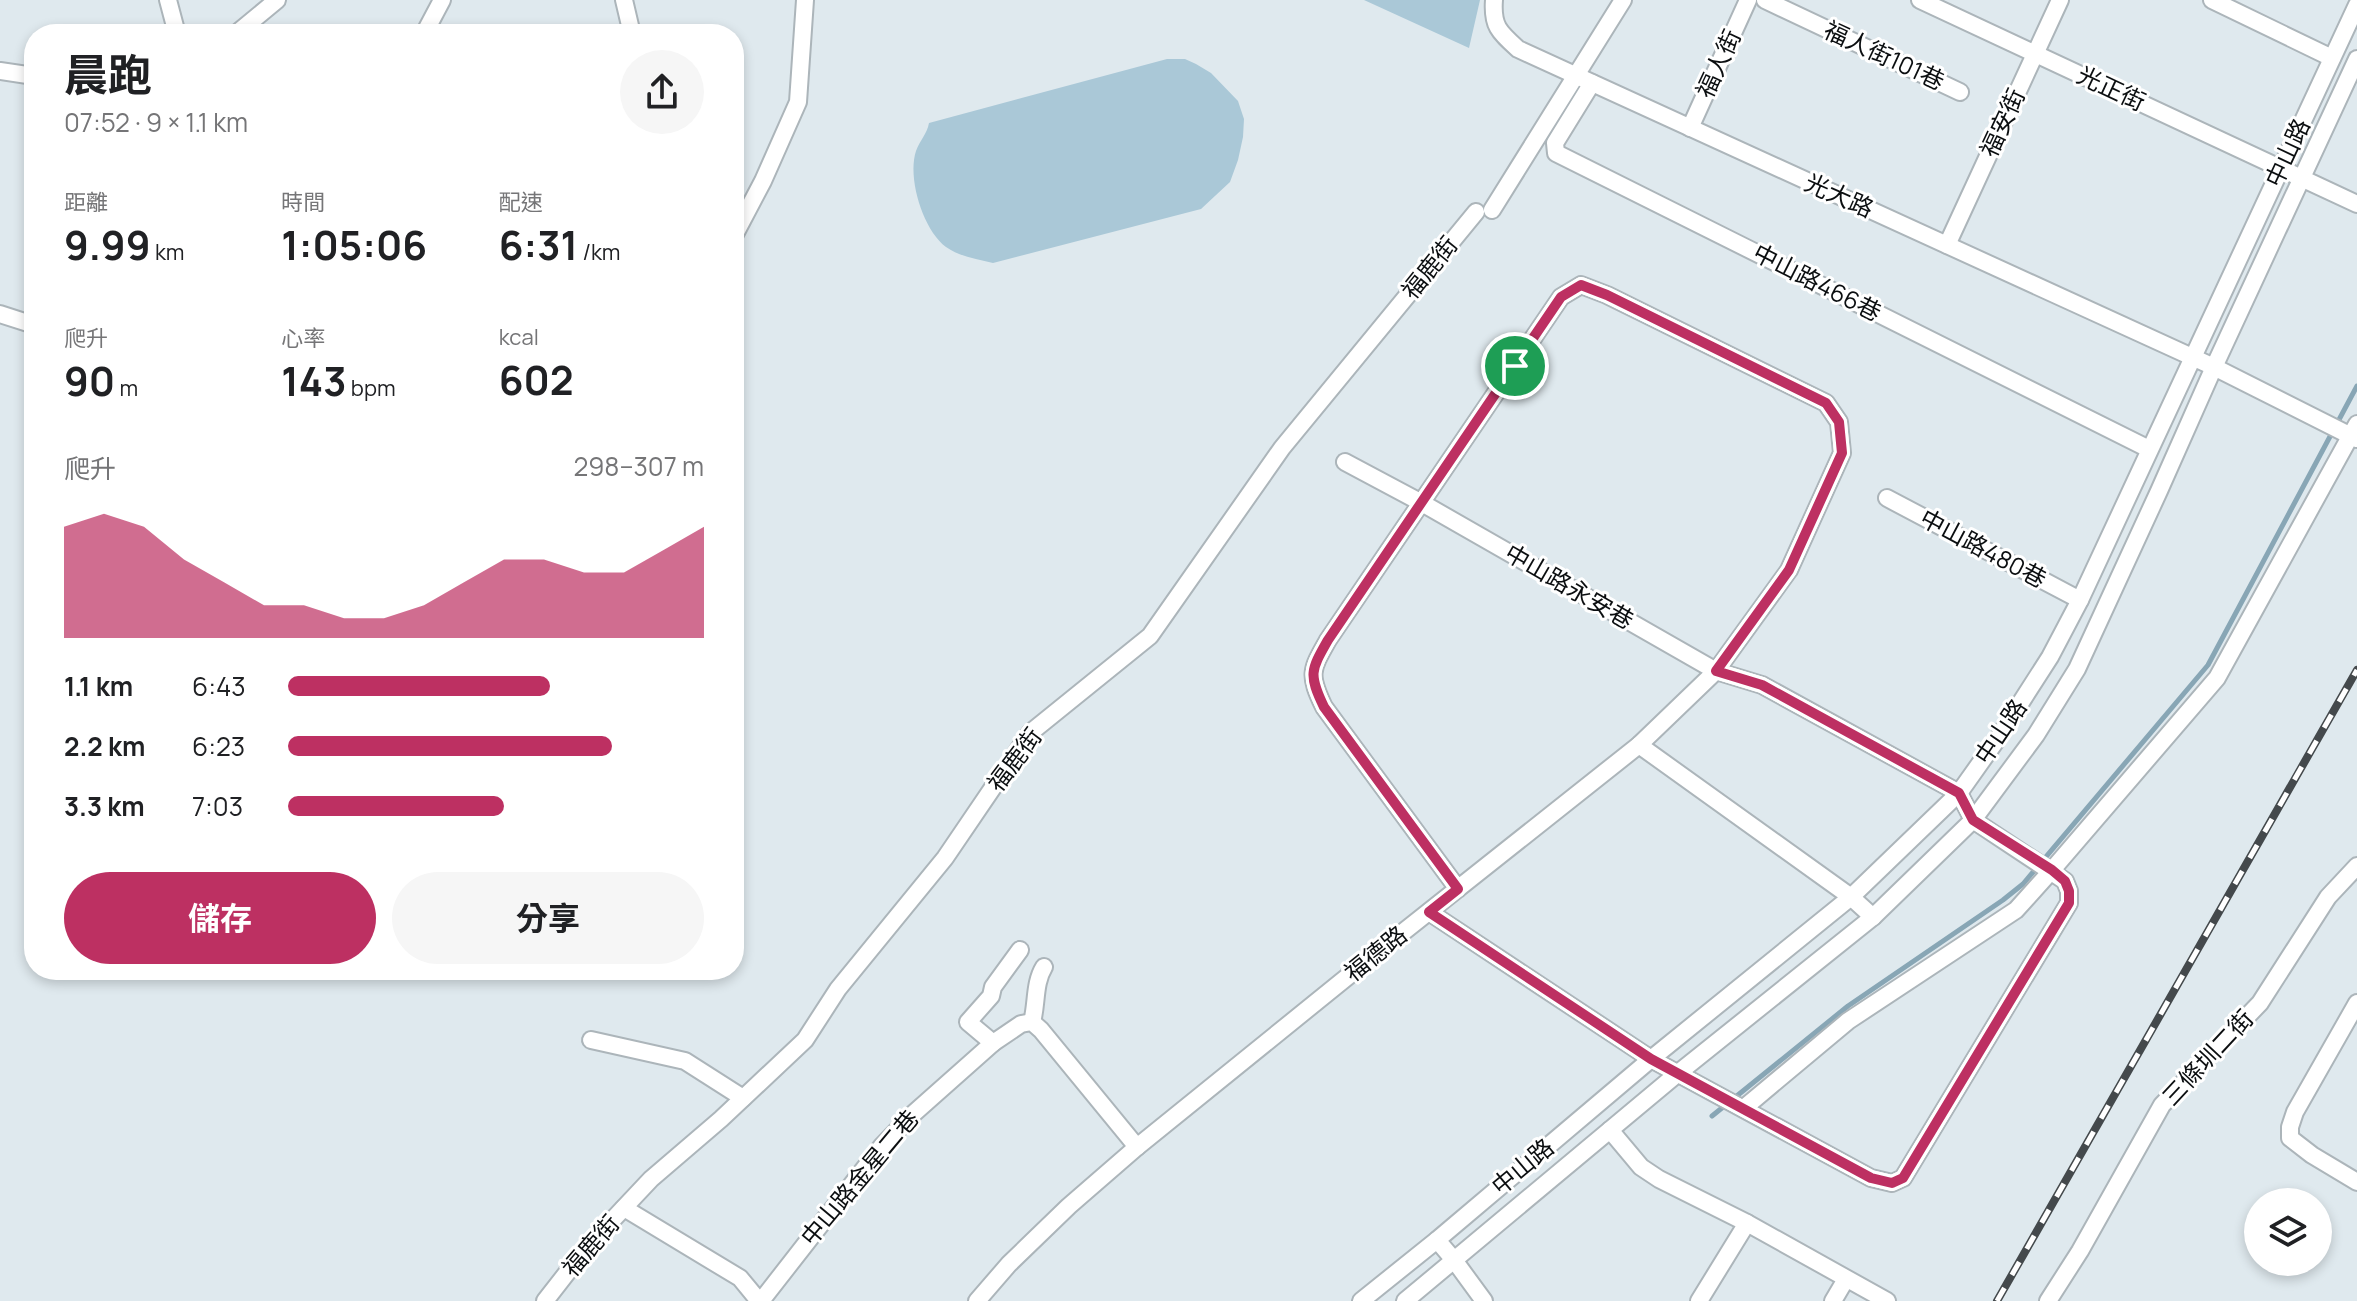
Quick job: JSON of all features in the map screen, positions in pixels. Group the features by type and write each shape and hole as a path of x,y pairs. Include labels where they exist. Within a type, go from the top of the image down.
{"street":[{"path":"168,0 174,24"},
{"path":"248,24 277,0"},
{"path":"429,24 442,0"},
{"path":"624,0 630,24"},
{"path":"744,217 798,102 805,0"},
{"name":"光大路","path":"1494,0 1493,20 1502,35 1518,49 2355,433"},
{"name":"福鹿街","path":"545,1301 587,1247 651,1179 805,1040 838,989 945,858 1030,733 1150,636 1282,448 1484,211 1623,0"},
{"name":"福人街","path":"1690,128 1748,0"},
{"name":"福人街101巷","path":"1765,0 1960,92"},
{"name":"光正街","path":"1920,0 2357,204"},
{"name":"福安街","path":"1947,245 2060,0"},
{"path":"2212,0 2332,58"},
{"name":"中山路","path":"1361,1301 1851,897 1959,793 2050,657 2080,600 2357,5"},
{"name":"中山路","path":"1405,1301 1677,1074 1873,917 1973,820 2036,735 2077,669 2214,367 2355,70"},
{"path":"0,71 24,75"},
{"name":"中山路466巷","path":"1592,83 1555,143 1556,153 2149,449"},
{"path":"1458,889 1324,707 1315,688 1313,668 1328,640 1561,297 1581,285 1826,403 1839,422 1842,453 1789,570 1716,671"},
{"path":"0,314 24,322"},
{"path":"1744,1108 1848,1021 2016,910 2217,678 2355,433"},
{"name":"中山路永安巷","path":"1345,462 1716,671 1762,685 1959,793"},
{"name":"中山路480巷","path":"1887,498 2080,600"},
{"name":"福德路","path":"977,1301 1009,1264 1069,1206 1137,1147 1639,745 1716,671"},
{"path":"1639,745 1851,897 1873,917"},
{"path":"1429,912 1651,1059 1871,1178 1892,1183 1903,1178 2069,903 2065,881 1973,820 1959,793"},
{"name":"三條圳二街","path":"2048,1301 2088,1238 2162,1105 2260,1003 2328,897 2357,866"},
{"path":"993,1043 968,1022 991,996 993,987 1020,950"},
{"path":"1044,967 1038,978 1032,1022 1137,1147"},
{"path":"2357,1003 2295,1112 2290,1127 2290,1138 2357,1182"},
{"name":"中山路金星二巷","path":"760,1301 882,1146 931,1096 993,1043 1021,1024 1032,1022"},
{"path":"591,1040 685,1061 743,1098"},
{"path":"1610,1130 1641,1167 1659,1179 1747,1223 1887,1301"},
{"path":"624,1208 740,1278 760,1301"},
{"path":"1699,1301 1747,1223"},
{"path":"1437,1240 1484,1301"},
{"path":"1833,1301 1846,1279"}],"shaded area":[{"path":"1364,0 1480,0 1469,48"},
{"path":"1167,59 1185,59 1211,73 1238,101 1244,119 1238,160 1230,182 1201,209 993,263 957,253 946,247 930,229 919,203 914,175 916,151 929,123"}],"waterway":[{"path":"1712,1116 1848,1006 2023,884 2208,665 2357,386"}],"railway":[{"path":"1997,1301 2357,670"}],"route":[{"path":"1581,285 1826,403 1839,422 1842,453 1789,570 1716,671 1762,685 1959,793 1973,820 2065,881 2069,903 1903,1178 1892,1183 1871,1178 1651,1059 1429,912 1458,889 1324,707 1315,688 1313,668 1328,640 1515,366 1561,297 1581,285"}]}
